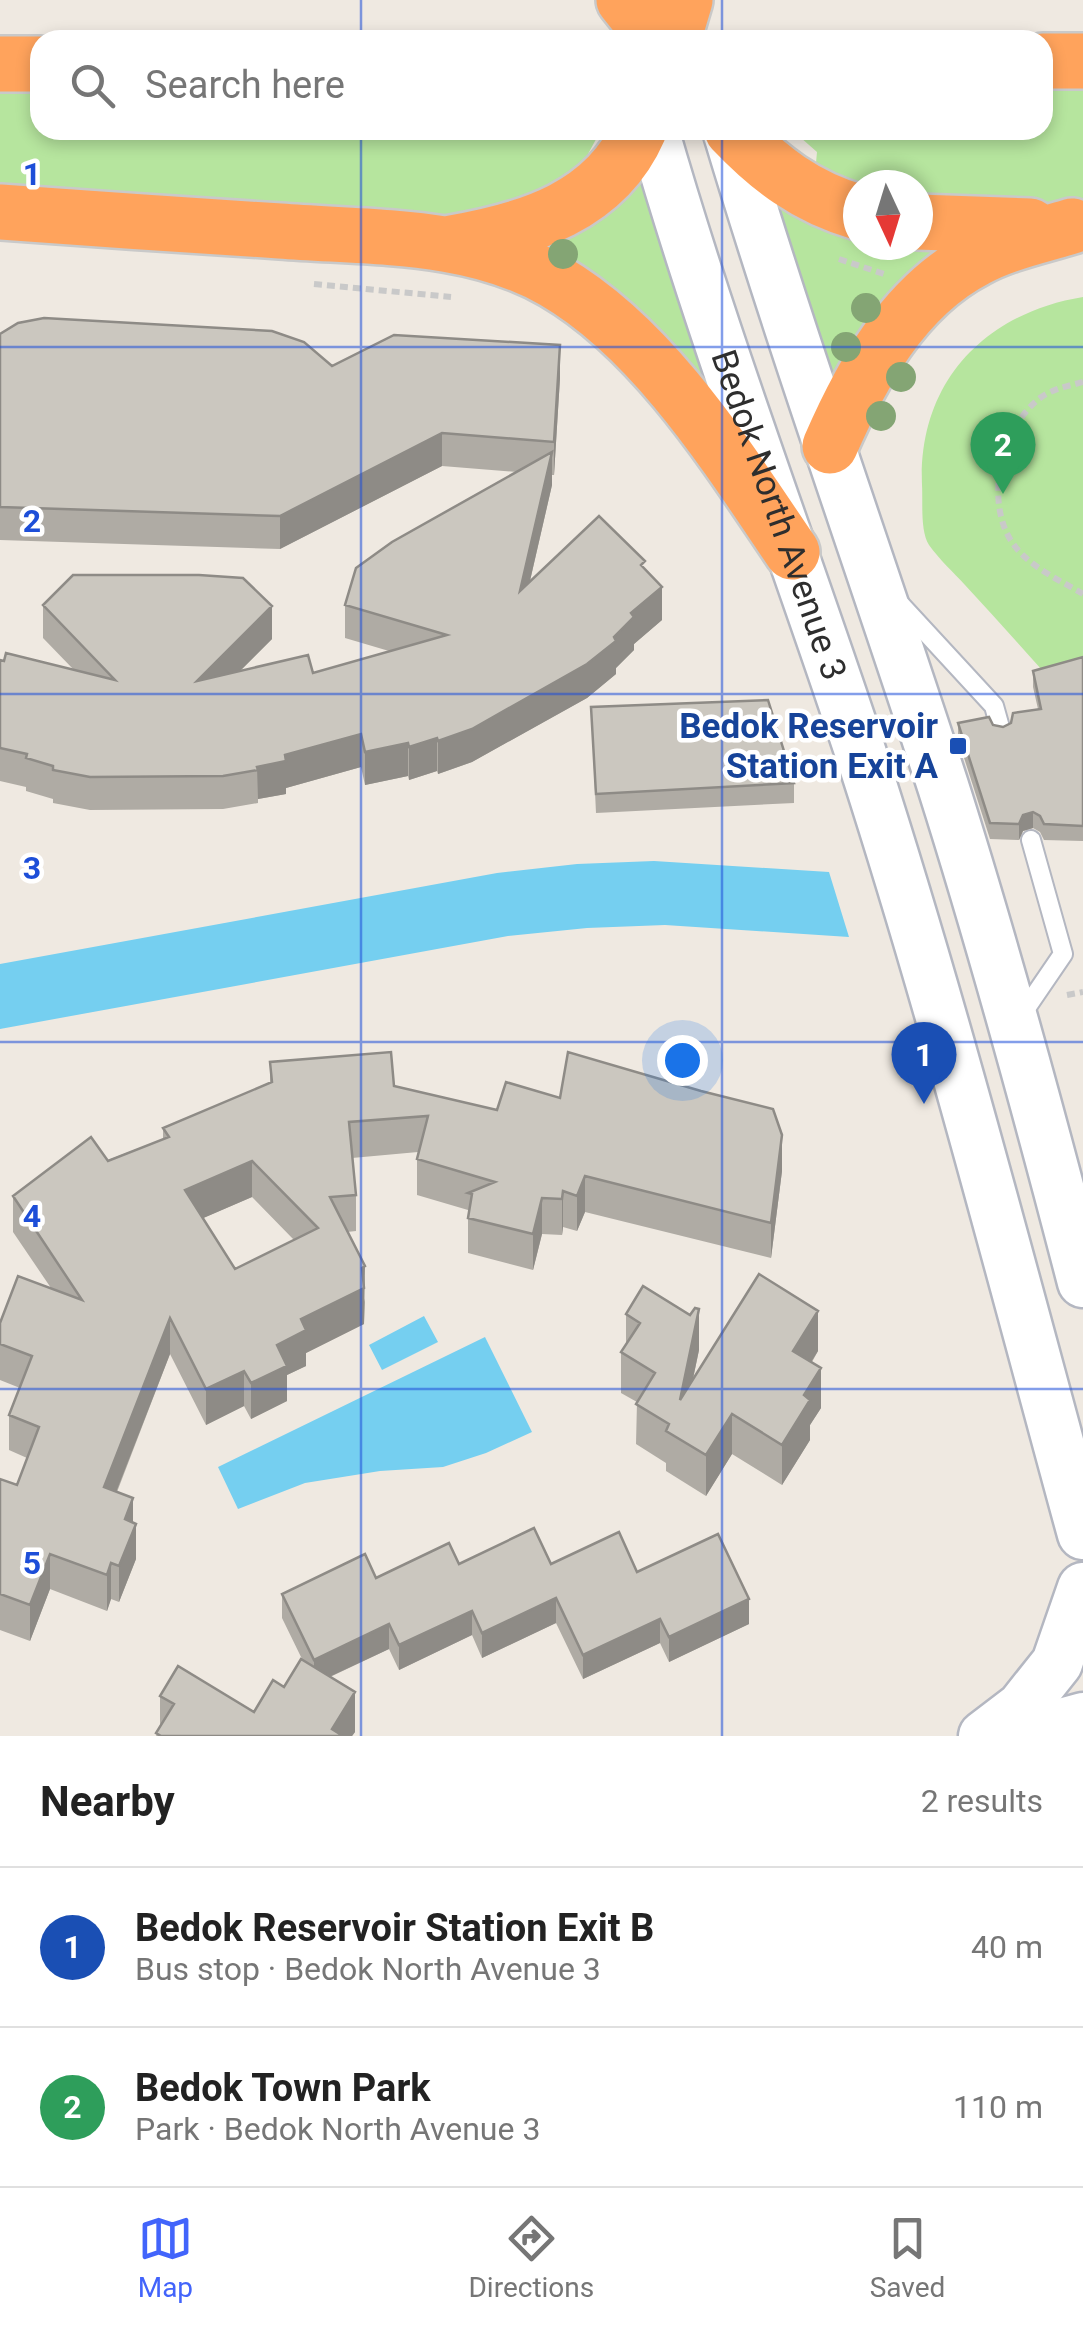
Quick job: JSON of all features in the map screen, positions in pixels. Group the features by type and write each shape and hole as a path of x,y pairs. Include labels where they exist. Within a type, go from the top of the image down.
{"highway":[{"path":"622,0 648,30"},
{"path":"676,30 685,0"},
{"path":"1053,61 1083,61"},
{"path":"0,64 30,64"},
{"path":"451,243 519,227 581,198 617,170 634,140"},
{"path":"741,140 782,177 811,195 843,207"},
{"path":"0,212 451,243 536,272 573,293 618,329 705,429 792,552"},
{"path":"933,222 1078,226"},
{"path":"830,446 878,356 934,286 980,256 1078,226"}],"main road":[{"path":"622,0 628,30"},
{"path":"694,0 702,30"},
{"name":"Bedok North Avenue 3","path":"657,140 690,260 861,754 921,947 1083,1534"},
{"name":"Bedok North Avenue 3","path":"733,140 764,250 979,903 1083,1282"},
{"path":"984,1736 1022,1707 1057,1663 1083,1588"},
{"path":"1018,1736 1083,1718"}],"lane":[{"path":"874,577 994,706 1000,731"},
{"path":"1013,1027 1062,954 1031,840"}],"path":[{"path":"828,256 888,275"},
{"path":"296,283 467,299"},
{"path":"1083,382 1050,392 1027,410 1007,444 1000,486 1003,522 1014,545 1040,568 1083,594"}],"green space":[{"path":"1053,61 1083,61 1083,225 963,265 830,446 734,140 744,140 813,195 817,152 803,140 1053,140"},
{"path":"0,66 30,66 30,140 596,140 588,154 597,189 634,140 645,140 787,543 537,271 0,214"},
{"path":"1083,297 1083,673 1042,670 937,555 924,532 922,485 924,448 932,414 945,384 964,358 988,336 1016,319 1048,305"}],"water":[{"path":"654,861 829,872 849,937 665,925 508,936 0,1029 0,964 497,873"},
{"path":"424,1316 438,1342 382,1370 369,1345"},
{"path":"485,1337 532,1432 443,1467 380,1471 305,1483 238,1509 218,1467"}],"building":[{"path":"44,318 272,331 304,342 332,366 394,335 560,345 554,442 442,433 280,516 0,507 0,334 18,323"},
{"path":"552,452 520,591 599,516 645,561 641,565 662,587 631,613 634,617 614,637 616,641 587,664 472,729 438,741 437,738 409,747 408,743 365,752 361,734 285,755 286,761 257,767 258,770 223,776 90,777 53,770 53,766 26,758 27,754 0,748 0,660 4,661 6,653 115,680 43,605 73,575 243,578 272,606 197,681 308,655 313,673 447,635 345,605 356,568 392,542"},
{"path":"1083,657 1083,826 1044,824 1033,812 1023,815 1019,824 990,823 958,723 989,717 993,725 1003,727 1011,723 1013,713 1041,709 1033,671"},
{"path":"768,700 794,783 596,794 591,707"},
{"path":"391,1052 394,1086 497,1110 506,1082 560,1098 568,1052 773,1109 782,1135 771,1223 585,1176 577,1196 563,1191 562,1199 542,1198 533,1234 468,1218 472,1194 468,1193 495,1182 417,1159 428,1116 349,1122 356,1195 330,1197 365,1266 364,1288 301,1319 306,1330 277,1345 287,1366 251,1383 244,1371 206,1389 170,1318 104,1487 133,1498 125,1519 136,1524 119,1566 111,1563 107,1575 50,1554 30,1605 0,1594 0,1479 17,1485 39,1427 9,1415 32,1356 0,1344 0,1323 18,1276 82,1300 13,1196 91,1137 108,1161 169,1137 163,1128 272,1082 270,1062","holes":["252,1161 318,1228 235,1269 185,1190"]},
{"path":"759,1274 818,1311 793,1351 821,1368 804,1395 810,1400 782,1445 732,1414 706,1455 666,1431 669,1424 636,1404 655,1373 621,1352 640,1323 626,1314 643,1286 690,1315 695,1308 699,1309 680,1400"},
{"path":"534,1528 551,1564 619,1532 637,1572 718,1534 749,1599 669,1637 660,1619 583,1655 556,1598 482,1633 472,1611 399,1645 389,1624 314,1660 282,1594 365,1554 376,1578 449,1543 459,1564"},
{"path":"301,1659 355,1692 332,1729 343,1736 156,1733 174,1704 160,1696 178,1666 254,1712 273,1680 284,1687"}],"place":[{"name":"Bedok Town Park","path":"1003,494"},
{"name":"Bedok Reservoir Station Exit A","path":"958,746"},
{"name":"Bedok Reservoir Station Exit B","path":"924,1104"}]}
